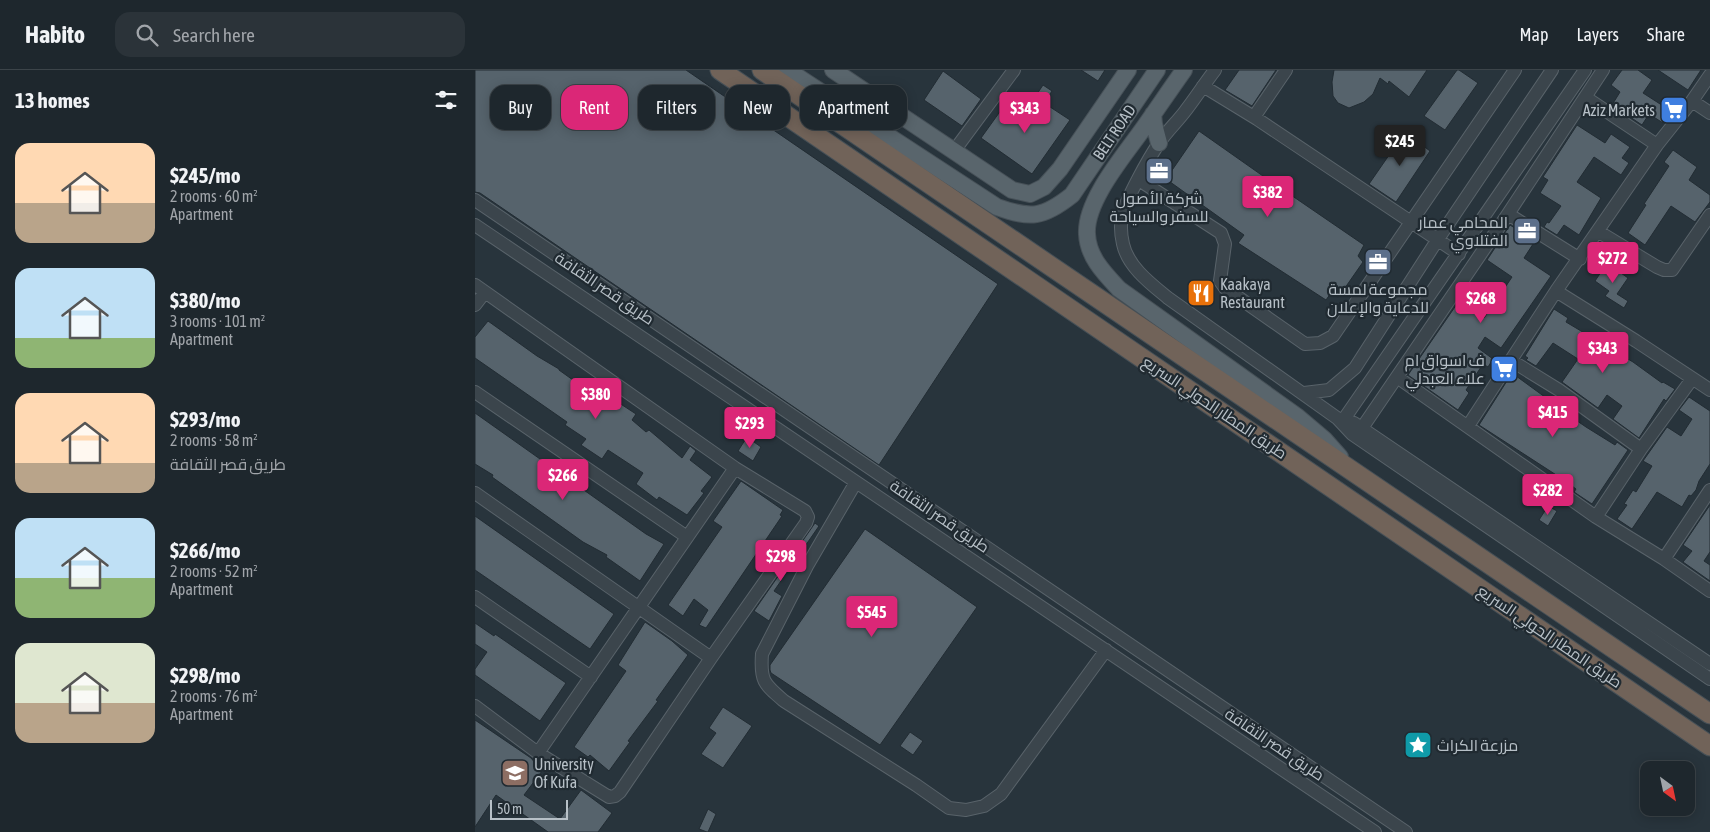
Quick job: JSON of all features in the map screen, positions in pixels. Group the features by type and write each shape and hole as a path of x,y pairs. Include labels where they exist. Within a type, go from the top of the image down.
{"highway":[{"name":"طريق المطار الحولي السريع","path":"720,70 1710,746"},
{"name":"طريق المطار الحولي السريع","path":"762,70 1710,714"}],"main road":[{"name":"BELT ROAD","path":"782,70 798,77 997,207 1016,214 1032,215 1054,208 1071,195 1157,70"},
{"path":"833,70 1012,190 1030,194 1044,187 1060,170 1129,70"},
{"name":"BELT ROAD","path":"1184,70 1102,187 1089,217 1087,233 1091,253 1103,272 1119,289 1298,417 1324,439 1351,470"},
{"path":"1153,114 1159,143"}],"street":[{"path":"954,152 1014,70"},
{"path":"1215,70 1159,143 1126,204 1122,217 1121,231 1126,252 1137,269 1168,298 1340,418 1362,428 1710,664"},
{"path":"1255,118 1286,70"},
{"path":"1139,180 1221,233 1225,244 1220,281 1225,288 1305,344 1320,344 1333,336 1515,70"},
{"path":"1304,393 1329,390 1355,368 1552,70"},
{"path":"1340,418 1459,254 1585,70"},
{"path":"1362,428 1508,214 1603,70"},
{"path":"1468,426 1556,291 1599,232 1657,145 1710,75"},
{"path":"1203,86 1255,118 1459,254"},
{"path":"1585,96 1657,145"},
{"path":"1692,101 1710,112"},
{"path":"475,216 479,209 477,201"},
{"name":"طريق قصر الثقافة","path":"477,201 1405,832"},
{"path":"1508,214 1580,259"},
{"path":"1599,232 1657,267 1664,270 1672,270 1710,215"},
{"name":"طريق قصر الثقافة","path":"475,224 1375,832"},
{"path":"507,246 504,240 505,234 510,229 517,228"},
{"path":"475,306 480,288 735,468 805,512 808,517 806,523 620,792 615,796 609,797 538,753 475,706"},
{"path":"1556,291 1636,340 1710,390"},
{"path":"1411,322 1426,333"},
{"path":"1512,361 1559,390 1641,448"},
{"path":"1397,378 1597,517 1710,591"},
{"path":"1597,517 1641,448 1692,379"},
{"path":"475,392 687,537"},
{"path":"1340,418 1352,434 1710,679"},
{"path":"538,753 735,468"},
{"path":"856,482 807,566 762,654 761,669 765,684 784,701 949,808 966,810 984,806 1001,794 1106,650"},
{"path":"1663,559 1710,490"},
{"path":"475,493 711,658"},
{"path":"475,597 591,677"}],"building":[{"path":"475,70 686,70 708,85 638,85 638,130 715,130 715,90 725,97 725,130 773,130 998,284 879,465 480,193 475,192"},
{"path":"1081,70 1105,70 1098,81"},
{"path":"1239,70 1276,70 1252,106 1225,90"},
{"path":"1334,70 1427,70 1409,97 1389,81 1388,84 1380,78 1373,94 1364,102 1349,108 1338,103 1333,96 1332,82"},
{"path":"1457,70 1478,83 1445,130 1424,116"},
{"path":"1622,70 1638,70 1652,80 1643,93 1671,111 1663,123 1649,114 1642,125 1612,105 1620,92 1611,85"},
{"path":"1658,70 1701,70 1688,90"},
{"path":"943,71 981,99 962,126 924,100"},
{"path":"1043,85 1052,91 1044,103 1035,97"},
{"path":"1009,99 1033,116 1044,103 1070,120 1032,174 981,138"},
{"path":"1577,125 1605,143 1611,134 1630,147 1622,158 1629,163 1621,175 1594,157 1577,182 1601,198 1579,235 1564,225 1557,235 1544,227 1561,206 1540,193 1548,180 1543,177"},
{"path":"1199,131 1280,188 1283,184 1291,189 1288,193 1364,245 1358,256 1363,262 1340,295 1333,290 1326,300 1238,243 1244,235 1166,179"},
{"path":"1405,132 1430,151 1396,202 1369,184"},
{"path":"1673,150 1697,167 1689,180 1710,195 1710,202 1695,222 1671,206 1645,245 1628,233 1669,166 1664,162"},
{"path":"1510,225 1535,241 1524,258 1551,276 1501,348 1485,337 1478,348 1493,359 1488,367 1483,364 1466,390 1469,393 1458,410 1408,375 1459,301 1484,318 1498,298 1512,277 1487,260"},
{"path":"1607,263 1628,278 1617,294 1628,301 1624,308 1605,296 1609,291 1595,281"},
{"path":"1554,309 1568,318 1566,322 1633,362 1662,383 1675,389 1666,401 1664,399 1639,438 1613,419 1622,406 1607,395 1598,408 1562,382 1578,359 1553,343 1536,366 1526,360 1528,358 1525,356"},
{"path":"488,321 605,403 610,397 636,414 632,420 646,432 649,430 682,458 690,446 696,451 690,460 712,477 701,491 704,493 687,515 659,497 657,500 636,484 643,473 608,450 602,459 581,445 586,439 565,425 567,422 475,358 475,337"},
{"path":"1512,373 1586,427 1615,445 1617,442 1628,450 1592,504 1574,492 1576,489 1564,480 1479,425"},
{"path":"1689,397 1710,411 1710,464 1699,481 1696,490 1691,496 1689,495 1682,507 1657,492 1632,529 1617,519 1627,505 1624,504 1633,490 1636,492 1652,466 1643,461 1667,427 1681,436 1692,419 1679,410"},
{"path":"475,413 646,534 664,544 640,581 606,557 607,555 583,542 492,477 493,475 475,464"},
{"path":"747,437 761,447 753,461 738,451"},
{"path":"741,481 783,510 780,515 782,516 706,628 699,625 708,610 694,599 683,616 668,605 722,527 713,521"},
{"path":"1710,505 1710,552 1704,561 1710,565 1710,581 1683,562 1692,551 1683,545"},
{"path":"1548,506 1557,511 1548,526 1539,520"},
{"path":"475,516 614,614 590,649 475,570"},
{"path":"815,523 819,526 774,591 782,596 769,621 754,611"},
{"path":"865,529 977,607 880,745 771,673 770,670 770,665"},
{"path":"645,622 688,655 609,771 590,755 588,757 574,747 626,671 618,665"},
{"path":"475,623 494,636 495,634 566,683 540,721 475,675 475,669 487,652 475,644"},
{"path":"723,707 752,726 723,768 701,754 716,733 709,728"},
{"name":"University Of Kufa","path":"475,720 531,758 542,771 524,795 560,819 581,790 612,813 598,832 548,832 496,795 475,827"},
{"path":"910,732 923,741 913,755 900,746"},
{"path":"708,809 716,814 707,832 699,829"}],"place":[{"name":"Aziz Markets","path":"1674,110"},
{"name":"شركة الأصول للسفر والسياحة","path":"1159,171"},
{"name":"المحامي عمار الفتلاوي","path":"1527,231"},
{"name":"مجموعة لمسة للدعاية والإعلان","path":"1378,262"},
{"name":"Kaakaya Restaurant","path":"1201,293"},
{"name":"ف اسواق ام علاء العبدلي","path":"1504,369"},
{"name":"مزرعة الكراث","path":"1418,745"},
{"name":"University Of Kufa","path":"515,773"}]}
